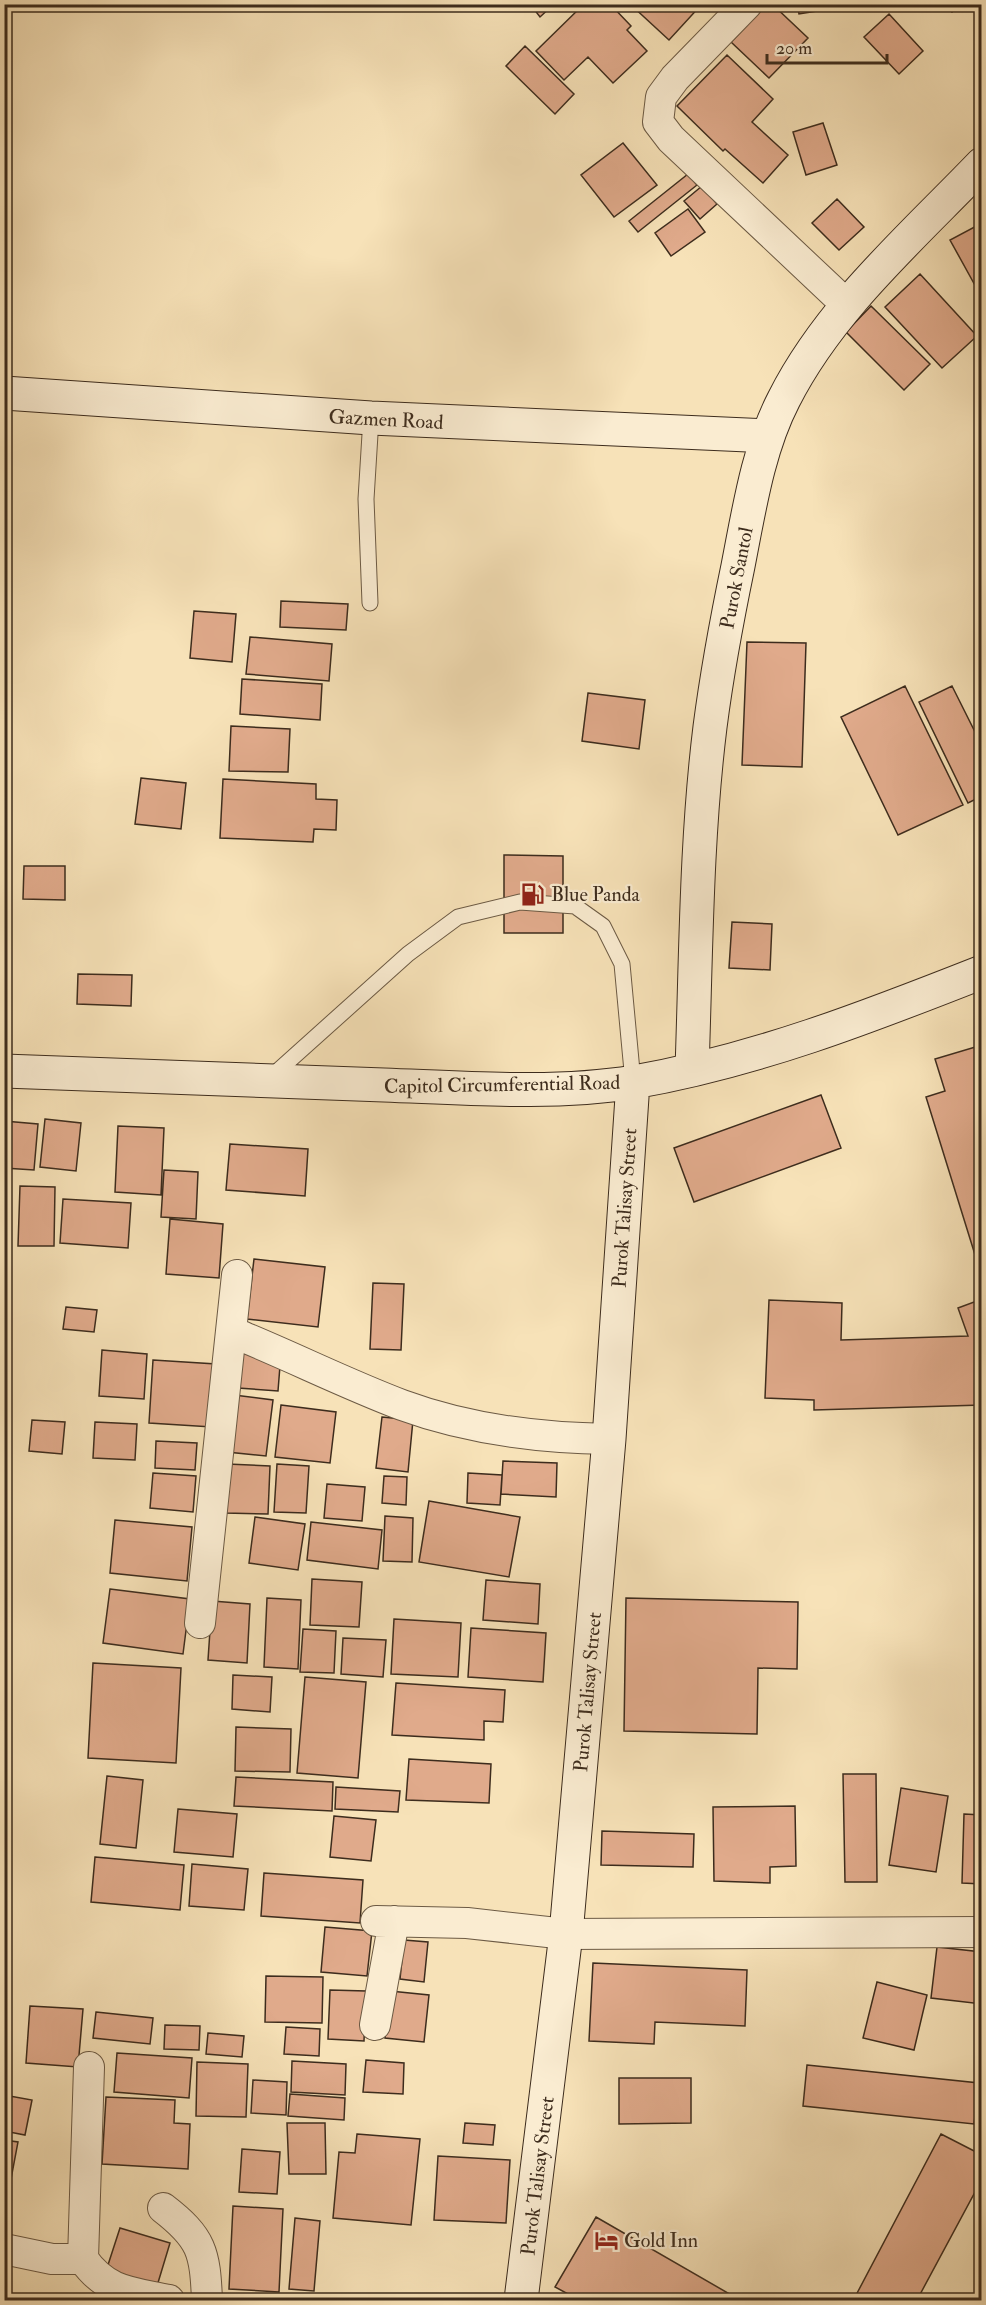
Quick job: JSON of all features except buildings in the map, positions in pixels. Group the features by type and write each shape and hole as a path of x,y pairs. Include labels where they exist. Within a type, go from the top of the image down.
{"street":[{"path":"747,4 675,78 661,97 658,122 671,139 847,305"},
{"name":"Purok Santol","path":"692,1069 702,825 710,729 738,562 768,436 784,398 808,358 847,305 981,164"},
{"name":"Gazmen Road","path":"4,393 371,418 768,436"},
{"name":"Capitol Circumferential Road","path":"4,1071 506,1088 576,1087 633,1082 804,1040 981,972"},
{"name":"Purok Talisay Street","path":"521,2301 566,1934 609,1439 633,1082"},
{"path":"200,1623 237,1275"},
{"path":"231,1331 347,1383 438,1416 524,1433 609,1439"},
{"path":"375,2025 385,1921 467,1923 566,1934 981,1932"},
{"path":"89,2067 83,2259 94,2275 116,2290 169,2301"},
{"path":"163,2208 182,2223 200,2245 206,2274 207,2301"},
{"path":"4,2249 52,2259 83,2259"}],"lane":[{"path":"370,603 366,499 371,418"},
{"path":"267,1081 408,954 458,918 520,902 575,906 603,926 622,964 633,1082"}],"place":[{"name":"Blue Panda","path":"533,894"},
{"name":"Gold Inn","path":"606,2240"}]}
